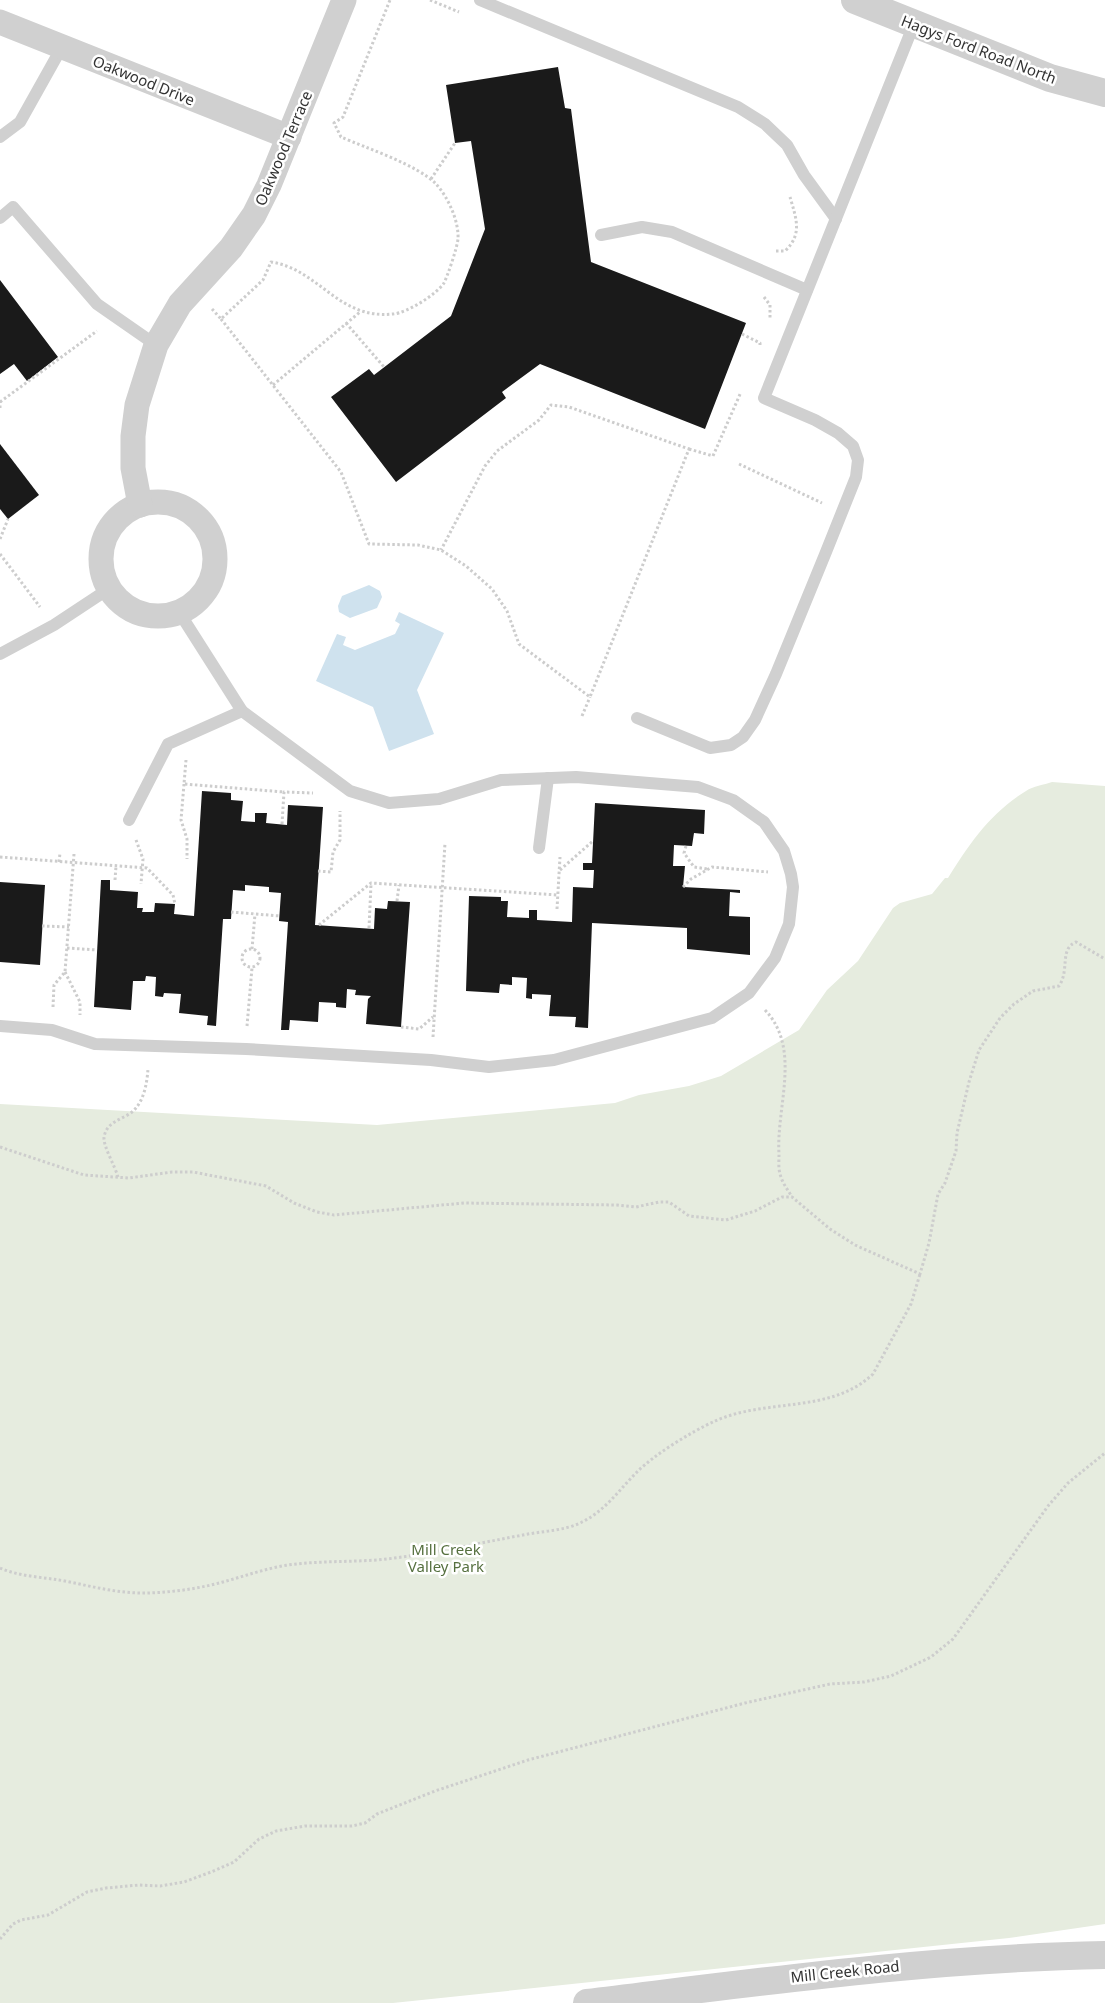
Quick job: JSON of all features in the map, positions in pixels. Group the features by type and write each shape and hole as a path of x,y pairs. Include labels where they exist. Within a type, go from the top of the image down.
{"street":[{"name":"Oakwood Terrace","path":"140,505 133,468 133,436 137,405 156,345 180,304 231,248 254,215 289,137 344,0"},
{"name":"Hagys Ford Road North","path":"855,0 1050,78 1105,93"},
{"name":"Oakwood Drive","path":"0,22 289,137"},
{"path":"154,502 183,507 200,520 212,539 215,553 215,568 210,582 192,605 179,612 166,615 141,612 129,607 110,588 102,565 105,539 118,518 140,505 154,502"},
{"name":"Mill Creek Road","path":"587,2003 787,1977 909,1964 1105,1955"}],"lane":[{"path":"480,0 738,107 765,124 787,145 804,175 836,219"},
{"path":"637,718 710,748 731,745 744,737 755,720 776,674 856,477 858,460 853,446 838,433 815,420 764,398 914,24"},
{"path":"0,137 20,122 62,47"},
{"path":"0,218 13,207 97,304 156,345"},
{"path":"602,235 642,227 672,232 806,290"},
{"path":"0,654 54,625 110,588"},
{"path":"0,1026 52,1030 95,1044 246,1049 432,1060 490,1067 554,1060 712,1018 749,993 775,958 790,924 793,888 784,851 764,822 733,800 698,787 576,777 501,780 439,799 389,803 341,790 242,711 179,612"},
{"path":"130,820 168,744 242,711"},
{"path":"539,848 548,778"}],"path":[{"path":"221,319 263,280 271,262 288,265 352,309 360,312 394,314 419,304 444,284 458,239 452,208 436,184 420,172 341,137 334,123 343,117 390,0"},
{"path":"430,0 463,13"},
{"path":"430,179 455,144"},
{"path":"771,252 785,251 794,243 798,222 790,196"},
{"path":"194,288 221,319 342,472 369,544 418,545 441,550 466,566 492,588 508,610 519,644 590,697"},
{"path":"760,292 770,305 770,323"},
{"path":"274,385 360,312"},
{"path":"0,408 0,402 115,317"},
{"path":"346,323 384,367"},
{"path":"742,334 760,342"},
{"path":"757,352 764,336"},
{"path":"441,550 485,466 497,451 539,420 551,405 569,407 713,456 742,389"},
{"path":"582,716 688,449"},
{"path":"739,464 822,504 819,512"},
{"path":"0,539 8,519"},
{"path":"0,554 54,625"},
{"path":"187,859 187,839 181,820 190,735"},
{"path":"184,784 284,792 341,790"},
{"path":"318,872 332,872 333,852 340,840 340,806 336,799 341,790"},
{"path":"282,824 284,792"},
{"path":"130,820 143,859 141,884"},
{"path":"560,870 593,841"},
{"path":"432,1060 445,843"},
{"path":"686,846 684,853 694,867 708,869"},
{"path":"59,862 60,853"},
{"path":"557,910 560,853"},
{"path":"74,854 65,972 80,1002 76,1037"},
{"path":"0,857 147,868 173,896 175,904"},
{"path":"114,880 116,866"},
{"path":"684,887 691,879 712,867 791,874"},
{"path":"319,925 371,883 558,895"},
{"path":"369,928 371,883"},
{"path":"397,901 399,885"},
{"path":"232,912 280,916"},
{"path":"252,949 255,914"},
{"path":"42,926 69,927"},
{"path":"0,1568 113,1591 142,1593 176,1591 211,1585 288,1565 377,1560 453,1550 466,1544 484,1543 580,1524 597,1514 638,1470 677,1443 713,1422 758,1408 807,1403 832,1398 852,1390 864,1383 873,1374 911,1304 929,1243 938,1194 945,1183 956,1151 957,1133 969,1082 980,1050 1000,1018 1014,1004 1033,991 1059,986 1065,977 1066,951 1070,944 1076,942 1087,946 1105,958"},
{"path":"67,948 97,950"},
{"path":"252,949 256,950 260,958 259,964 252,968 243,964 242,958 244,952 252,949"},
{"path":"246,1049 252,968"},
{"path":"52,1030 54,985 65,972"},
{"path":"749,993 774,1019 784,1043 785,1089 778,1141 780,1176 792,1197 830,1229 855,1245 920,1274"},
{"path":"401,1027 418,1029 434,1016"},
{"path":"118,1177 104,1137 110,1124 132,1112 140,1101 147,1084 151,1046"},
{"path":"0,1147 84,1174 129,1178 172,1172 193,1172 266,1186 294,1203 317,1212 334,1215 464,1203 617,1205 636,1207 669,1202 690,1216 703,1219 726,1220 755,1211 782,1197 792,1197"},
{"path":"0,1939 13,1924 21,1920 48,1915 88,1892 106,1888 139,1885 160,1886 184,1882 211,1872 234,1862 259,1839 276,1831 305,1826 352,1826 364,1823 377,1814 434,1791 528,1760 745,1703 830,1684 864,1682 891,1676 932,1657 953,1639 1048,1506 1068,1482 1105,1453"}],"green space":[{"name":"Mill Creek Valley Park","path":"1052,782 1105,786 1105,1924 1009,1938 393,2003 0,2003 0,1104 377,1125 615,1103 639,1095 689,1086 721,1076 799,1030 827,990 858,961 893,908 900,903 932,894 945,878 948,878 964,853 991,819 1013,799 1029,789"}],"water":[{"path":"369,585 380,591 382,597 377,608 350,618 339,612 338,606 342,596"},
{"path":"399,612 444,633 417,690 434,734 389,751 373,707 316,681 337,634 346,637 343,645 355,650 395,634 400,624 395,621"}],"building":[{"path":"558,67 565,108 571,109 591,262 746,323 705,429 540,364 502,392 506,398 396,482 331,397 369,369 374,375 451,316 485,229 471,141 455,143 446,85"},
{"path":"0,280 58,357 27,381 14,364 0,374"},
{"path":"0,444 39,495 8,519 0,509"},
{"path":"202,791 231,793 231,800 243,801 241,821 255,822 255,813 267,813 266,823 287,825 288,805 323,807 315,925 374,929 375,908 387,909 388,901 410,902 401,1027 366,1024 368,999 371,996 355,995 356,990 347,989 346,1008 336,1007 336,1003 319,1002 318,1022 290,1020 289,1030 281,1030 288,922 279,921 281,893 269,892 269,887 245,885 245,891 233,890 231,919 223,919 216,1026 207,1025 208,1016 179,1013 181,994 164,993 163,997 155,996 156,977 146,976 145,981 133,981 131,1010 94,1007 101,880 110,880 110,890 138,892 137,908 143,908 142,912 154,912 155,903 175,904 174,914 194,916"},
{"path":"595,803 705,810 704,834 694,833 692,846 674,845 673,866 685,866 683,887 740,890 740,893 730,892 729,916 750,917 750,955 687,949 687,928 592,923 588,1028 575,1027 576,1017 549,1016 551,995 532,994 532,999 526,998 527,978 512,977 512,985 500,984 499,993 466,991 469,896 501,897 501,901 508,901 507,917 529,918 529,910 537,910 537,920 572,922 573,887 593,888 594,870 583,870 583,863 592,863"},
{"path":"0,882 45,885 40,965 0,962"}]}
